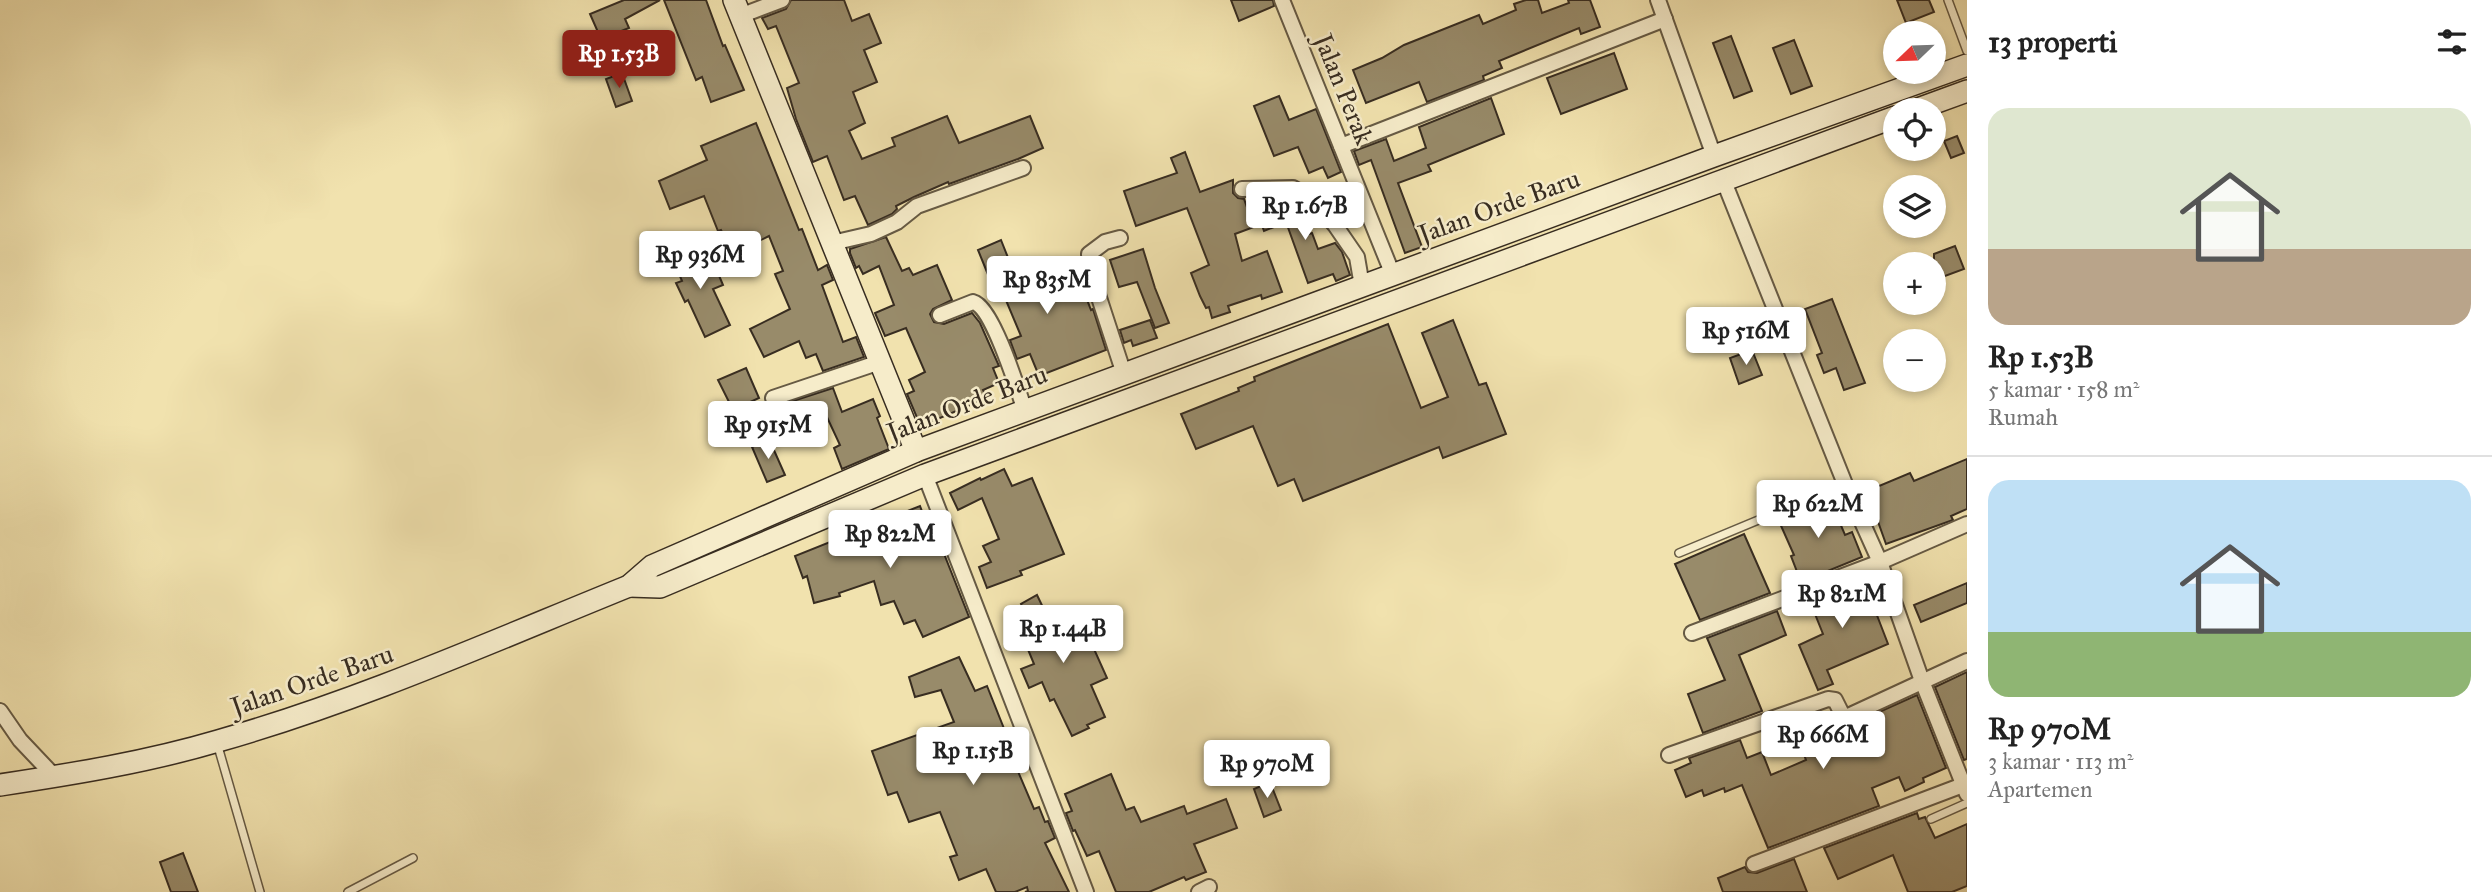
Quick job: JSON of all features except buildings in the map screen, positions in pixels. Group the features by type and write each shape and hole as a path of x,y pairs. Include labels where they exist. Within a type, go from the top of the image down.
{"main road":[{"path":"737,8 916,451"},
{"name":"Jalan Orde Baru","path":"0,785 116,766 216,742 373,691 629,586 652,566 916,451 1967,65"},
{"path":"1946,99 1967,91"},
{"name":"Jalan Orde Baru","path":"629,586 660,587 925,475 1883,121"},
{"path":"1176,355 1185,379"}],"street":[{"path":"737,8 782,0"},
{"name":"Jalan Perak","path":"1282,0 1393,275"},
{"path":"1657,0 1714,156"},
{"path":"1341,146 1665,19"},
{"path":"832,243 871,234 897,222 917,206 1023,168"},
{"path":"1723,179 1845,484 1880,562 1922,681 1965,790 1754,864"},
{"path":"1242,189 1293,188 1313,200 1335,225 1357,257 1362,286"},
{"path":"1121,238 1105,242 1089,254 1090,270 1124,374"},
{"path":"940,315 973,302 982,306 996,331 1025,411"},
{"path":"773,398 880,362"},
{"path":"925,475 1086,892"},
{"path":"1692,633 1880,562 1967,524"},
{"path":"1669,755 1828,699 1835,700 1846,717 1967,661"},
{"path":"0,711 20,740 55,777"}],"lane":[{"path":"1948,0 1967,51"},
{"path":"1679,553 1845,484"},
{"path":"216,742 260,892"},
{"path":"1931,818 1967,803"},
{"path":"348,892 413,858"}]}
